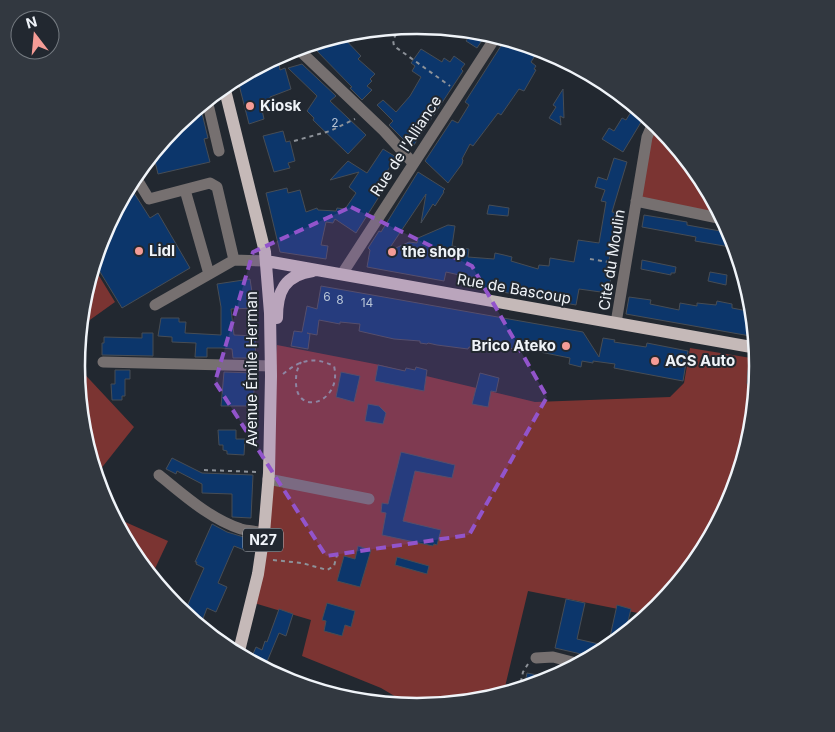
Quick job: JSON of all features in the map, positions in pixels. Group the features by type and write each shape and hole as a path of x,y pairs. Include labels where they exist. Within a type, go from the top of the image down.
{"main road":[{"name":"Avenue Émile Herman","path":"226,95 266,261 270,313 269,476 264,532 261,559 240,647"},
{"name":"Rue de Bascoup","path":"266,261 749,347"},
{"path":"270,423 277,389 277,310 279,295 283,286 290,279 320,270"}],"street":[{"name":"Rue de l'Alliance","path":"342,274 492,42"},
{"path":"303,54 384,131 413,163"},
{"path":"209,107 219,151"},
{"name":"Cité du Moulin","path":"616,323 647,137 652,130"},
{"path":"140,183 149,199 210,183 217,187 234,260"},
{"path":"185,190 209,274"},
{"name":"Cité du Moulin","path":"636,202 713,216"},
{"path":"155,305 234,260 266,261"},
{"path":"103,362 271,366"},
{"path":"159,475 192,501 228,524 243,530 264,532"},
{"path":"269,476 369,499"},
{"path":"536,658 552,657 569,661"}],"path":[{"path":"396,34 393,40 394,46 460,92"},
{"path":"294,141 330,131 347,124 363,113"},
{"path":"590,259 626,265"},
{"path":"277,389 278,379 294,365 301,362 306,360 322,360 334,366 336,374 333,385 322,401 309,402 300,398 296,388 296,371 301,362"},
{"path":"204,470 269,476"},
{"path":"261,559 302,563 327,570 334,566 337,555"},
{"path":"522,682 525,667 536,658"}],"highlighted area":[{"path":"351,207 472,266 547,397 469,535 326,556 215,382 253,252"}],"shaded area":[{"path":"651,130 694,181 714,217 636,201"},
{"path":"98,275 115,302 88,321"},
{"path":"277,345 380,365 535,402 670,397 684,383 690,348 750,358 746,412 732,473 715,513 694,551 667,585 640,613 528,591 505,686 482,692 439,698 398,698 381,688 302,656 311,620 251,602"},
{"path":"85,375 134,427 102,468 88,409"},
{"path":"125,522 168,541 155,569 141,551"}],"building":[{"path":"468,38 482,40 477,48 466,41"},
{"path":"347,41 361,56 358,59 375,74 367,86 372,90 362,100 350,88 352,87 316,50"},
{"path":"502,45 535,55 531,62 536,66 534,69 536,70 524,91 519,89 501,115 498,113 473,146 470,144 462,159 462,164 448,183 425,161 452,120 458,123 469,105 465,102"},
{"path":"421,49 442,62 444,58 450,62 454,56 465,64 461,69 463,71 414,145 409,145 389,125 393,121 377,105 383,100 396,112 410,96 421,77 412,71 415,66 411,63"},
{"path":"279,64 280,70 285,68 291,89 270,97 272,107 262,110 264,119 249,124 239,86"},
{"path":"302,64 336,96 330,101 366,135 348,154 313,120 314,118 307,111 317,96 288,68"},
{"path":"563,89 564,118 560,116 561,125 549,118 556,107 553,105"},
{"path":"631,111 642,121 623,152 602,139 609,128 614,131 622,118 626,120"},
{"path":"202,113 208,138 204,139 210,162 158,174 155,162"},
{"path":"283,131 286,142 290,141 295,161 288,163 290,168 274,172 263,136"},
{"path":"383,149 396,157 383,178 389,181 356,233 335,219 333,223 326,222 321,245 328,246 326,259 280,252 266,193 287,188 288,193 300,190 306,212 317,208 318,210 336,211 337,208 345,209 356,193 349,187 359,172 330,180 348,161 367,173"},
{"path":"614,158 627,162 612,212 618,213 607,271 612,272 608,293 579,289 576,305 474,287 476,278 446,272 444,281 367,267 370,250 368,248 379,231 381,232 418,172 445,189 444,192 435,206 433,204 421,223 426,194 387,252 409,242 417,243 418,238 448,225 455,226 452,246 469,249 468,257 494,259 495,253 512,257 511,261 538,269 539,265 549,266 550,258 574,262 578,240 599,243 606,202 601,201 605,190 595,187 598,177 607,180"},
{"name":"Lidl","path":"134,193 150,218 158,213 190,268 122,308 100,271 111,239"},
{"path":"489,205 509,208 508,216 487,214"},
{"path":"644,215 687,222 687,225 720,231 727,246 695,241 696,237 642,227"},
{"path":"642,260 676,267 675,273 671,273 671,275 641,269"},
{"path":"710,272 727,275 726,285 708,281"},
{"path":"250,279 252,292 254,292 256,297 256,308 231,309 234,335 256,336 255,358 233,358 232,349 221,348 207,348 207,357 195,357 196,343 172,342 172,337 158,336 161,318 179,318 179,322 186,322 185,333 221,335 221,307 217,284"},
{"path":"321,286 583,332 599,357 603,338 615,340 614,342 646,347 647,343 688,351 683,381 614,368 615,364 582,361 581,367 569,364 570,358 530,350 527,352 496,345 495,352 469,347 468,349 394,339 359,331 360,324 340,322 340,324 319,320 317,335 307,333 310,334 308,349 291,346 294,331 302,332 307,306 317,309"},
{"path":"629,297 651,300 650,304 679,310 680,303 697,306 697,303 716,305 717,301 732,304 732,308 745,310 748,336 626,314"},
{"path":"142,333 153,333 153,356 102,355 104,337 142,338"},
{"path":"378,365 405,371 406,368 415,370 416,367 427,370 424,391 375,381"},
{"path":"115,370 130,370 130,379 125,379 125,396 122,396 122,400 112,400 111,384 115,384"},
{"path":"748,370 750,370 749,384 747,384"},
{"path":"224,372 254,373 254,406 221,406"},
{"path":"341,372 360,376 354,402 336,397"},
{"path":"480,373 499,378 496,392 491,391 488,407 472,404"},
{"path":"368,404 379,406 386,413 383,424 365,421"},
{"path":"218,430 236,430 236,439 245,439 244,455 227,454 227,451 223,450 223,445 219,445"},
{"path":"401,452 455,465 452,478 415,471 403,521 441,530 437,545 434,544 433,546 382,535 386,513 381,512 382,503 388,504"},
{"path":"172,458 202,473 253,475 251,518 232,517 232,494 202,493 202,484 177,471 176,474 166,469"},
{"path":"212,524 227,532 247,538 244,550 234,546 218,583 227,587 216,612 207,608 203,620 187,605 204,568 195,562"},
{"path":"358,546 371,550 360,587 337,581 344,556 355,559"},
{"path":"397,557 429,566 427,574 395,565"},
{"path":"566,599 585,603 577,639 599,644 583,654 555,648"},
{"path":"327,603 355,611 351,627 345,625 342,636 324,631 326,621 322,620"},
{"path":"617,605 631,609 627,624 610,637"},
{"path":"279,609 293,614 286,636 279,633 267,662 253,655 256,647 262,650 265,641 267,642"},
{"path":"527,673 538,675 538,676 526,680"}],"place":[{"name":"Kiosk","path":"250,106"},
{"name":"Lidl","path":"139,251"},
{"name":"the shop","path":"392,252"},
{"name":"Brico Ateko","path":"566,346"},
{"name":"ACS Auto","path":"655,361"}]}
